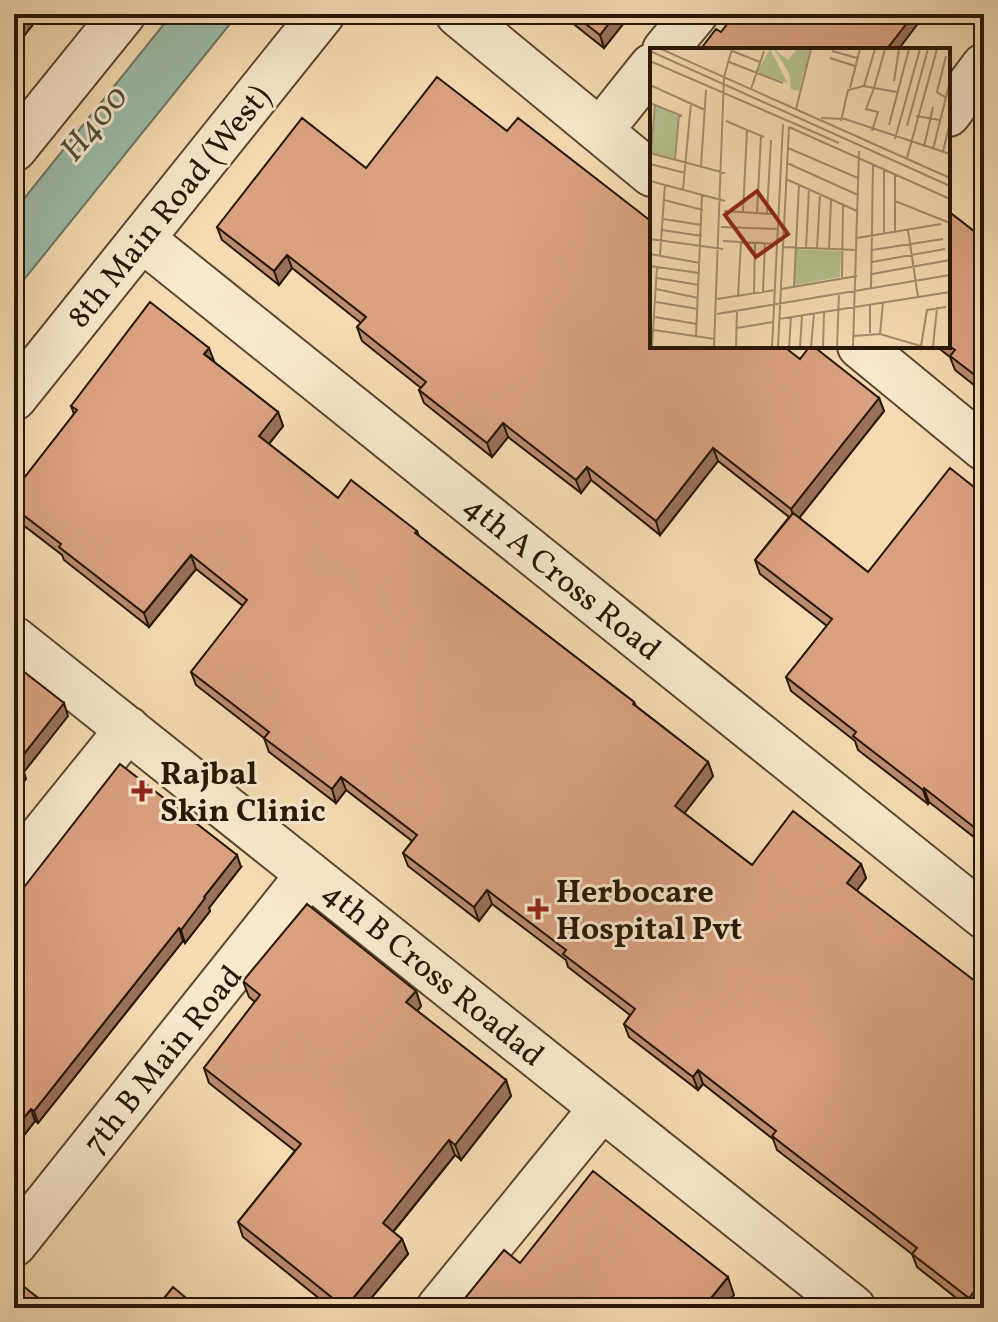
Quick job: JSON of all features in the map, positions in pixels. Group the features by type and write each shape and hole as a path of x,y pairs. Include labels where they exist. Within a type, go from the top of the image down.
{"street":[{"path":"14,149 123,14"},
{"name":"8th Main Road (West)","path":"14,398 322,14"},
{"path":"458,14 650,172"},
{"path":"667,48 695,14"},
{"path":"950,111 984,66"},
{"path":"600,131 650,68"},
{"name":"4th A Cross Road","path":"142,239 984,916"},
{"path":"862,348 984,448"},
{"name":"4th B Cross Roadad","path":"14,639 853,1308"},
{"path":"14,870 128,729"},
{"name":"7th B Main Road","path":"14,1244 309,874"},
{"path":"439,1308 602,1108"}],"water":[{"name":"H400","path":"172,14 238,14 14,292 14,211"}],"building":[{"path":"14,14 26,14 14,30"},
{"path":"573,14 616,14 600,35"},
{"path":"735,14 914,14 888,48 702,48 716,29 721,32"},
{"path":"437,77 507,131 518,118 650,220 650,348 786,348 800,359 808,348 816,348 879,398 791,509 713,448 656,521 587,467 576,480 503,423 487,443 419,390 426,382 357,327 366,317 287,255 274,271 217,227 302,118 366,168"},
{"path":"950,213 984,239 984,382 950,356 955,350 950,346"},
{"path":"150,302 209,348 204,354 278,412 259,436 338,498 351,480 708,762 675,806 752,865 793,811 861,864 847,883 984,988 984,1279 969,1298 912,1254 917,1248 772,1136 776,1131 698,1070 693,1077 624,1024 635,1009 563,954 566,950 487,890 474,907 403,853 417,835 341,777 332,789 264,738 269,732 191,672 247,600 191,555 144,613 14,508 14,491 77,410 71,406"},
{"path":"950,468 984,495 984,835 853,736 856,732 786,677 832,619 755,560 793,513 868,572"},
{"path":"14,664 64,703 17,763 22,766 14,776"},
{"path":"120,764 237,855 181,930 179,928 34,1111 31,1109 14,1130 14,900"},
{"path":"307,904 416,991 406,1002 506,1080 455,1145 449,1140 383,1223 402,1239 345,1308 238,1222 301,1144 204,1068 260,995 243,981"},
{"path":"593,1171 728,1277 703,1308 457,1308 504,1250 520,1263"},
{"path":"14,1279 51,1308 14,1308"},
{"path":"173,1287 198,1308 156,1308"}],"place":[{"name":"Rajbal Skin Clinic","path":"142,791"},
{"name":"Herbocare Hospital Pvt","path":"538,909"}]}
